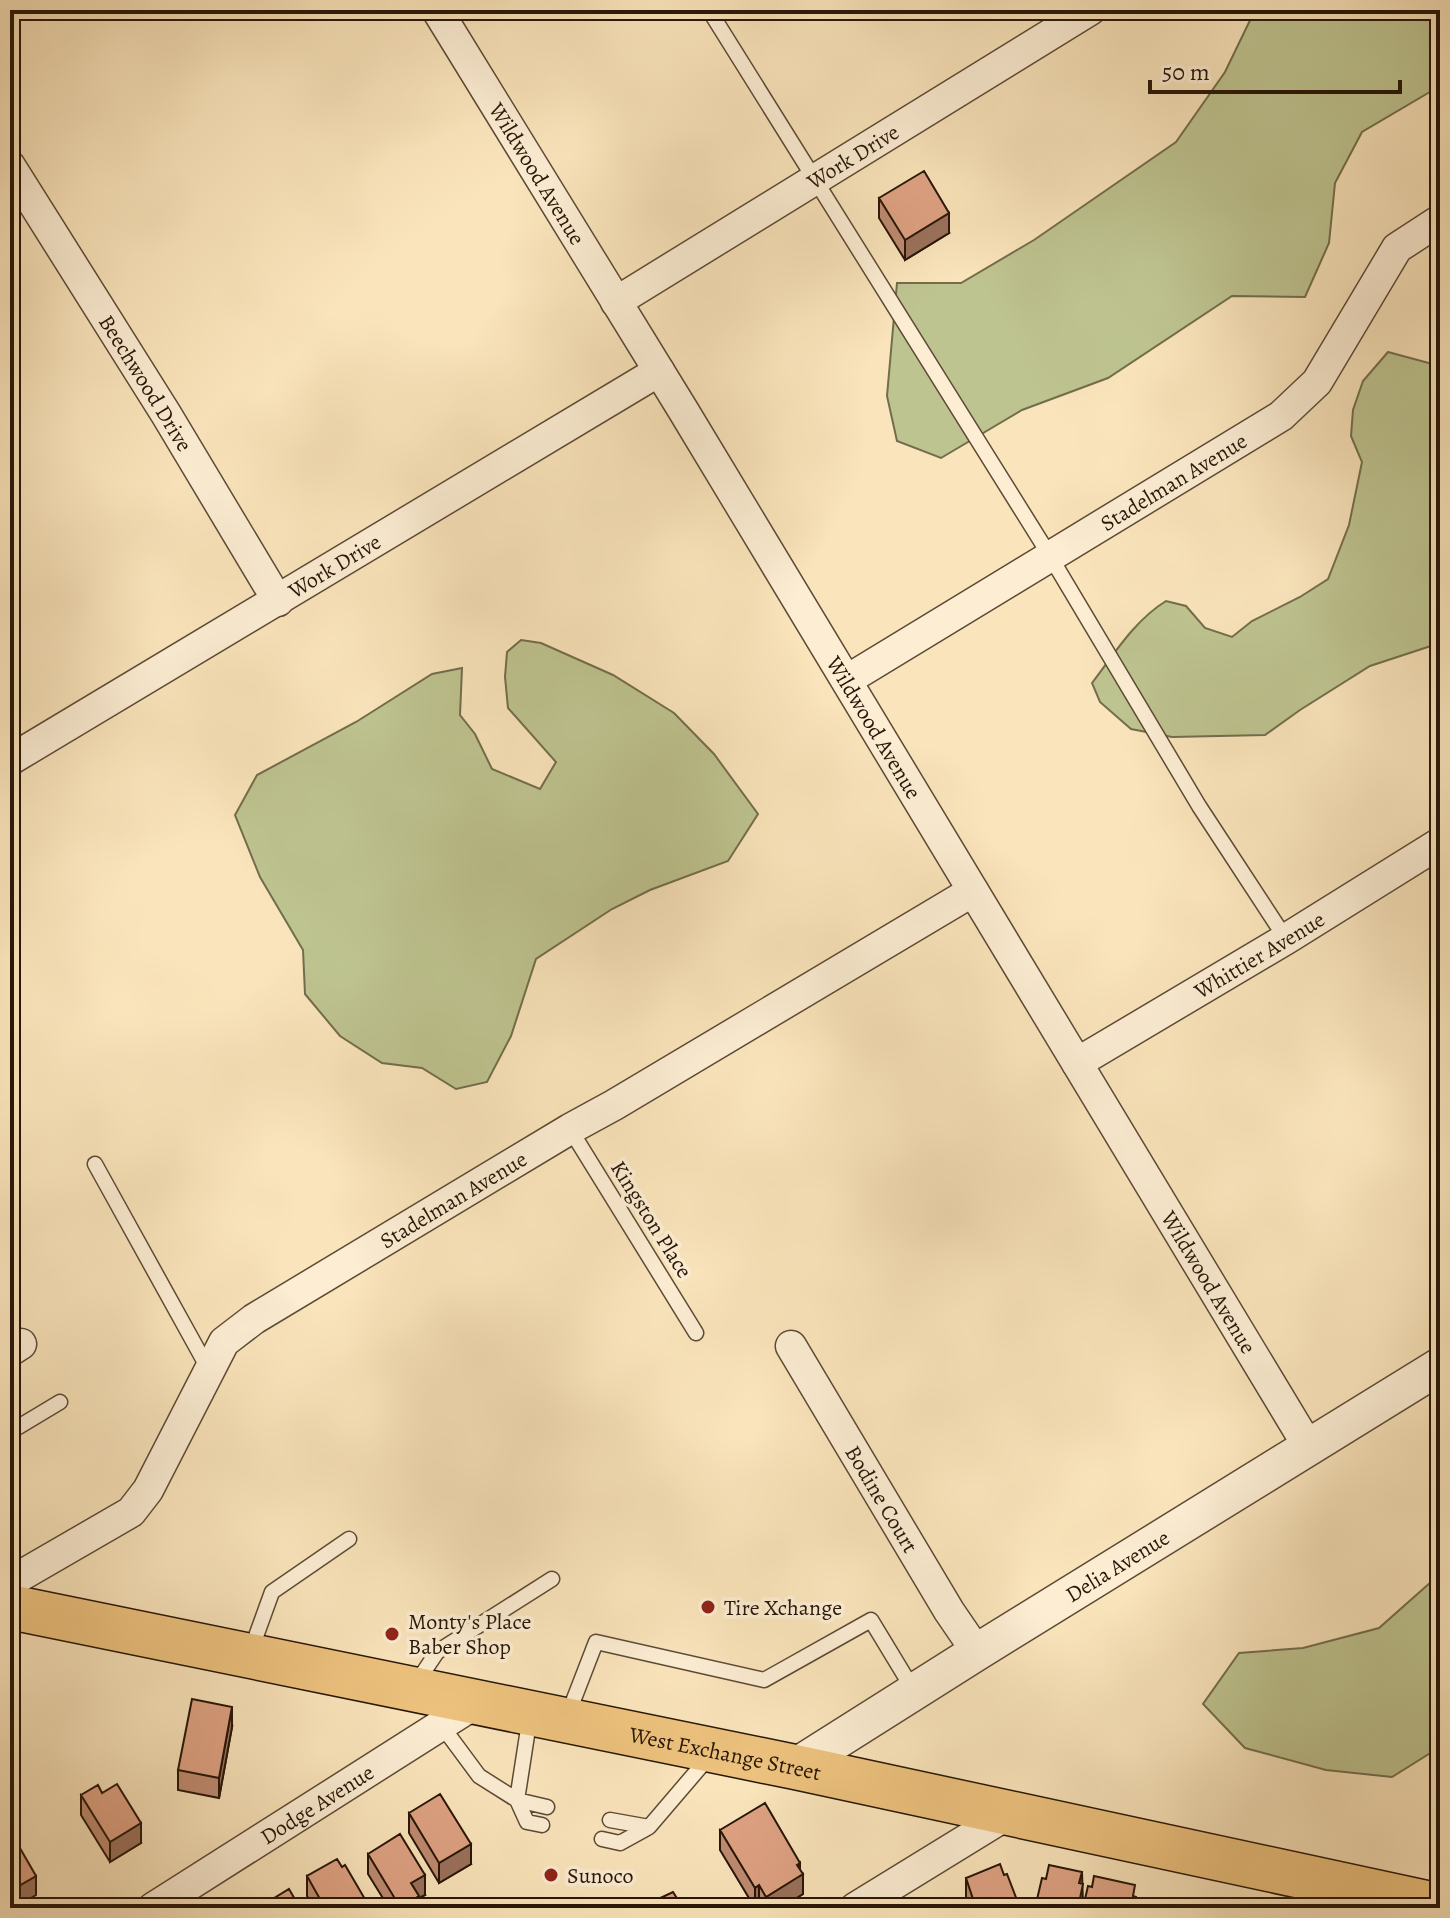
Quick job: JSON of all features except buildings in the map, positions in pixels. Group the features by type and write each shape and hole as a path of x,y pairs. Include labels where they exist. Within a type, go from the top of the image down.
{"main road":[{"name":"West Exchange Street","path":"10,1607 714,1750 1440,1906"}],"street":[{"name":"Wildwood Avenue","path":"437,10 847,680 1308,1446"},
{"name":"Work Drive","path":"616,302 1090,10"},
{"name":"Beechwood Drive","path":"10,166 166,414 278,601"},
{"name":"Stadelman Avenue","path":"847,680 1281,416 1317,382 1397,248 1440,220"},
{"name":"Work Drive","path":"10,760 659,371"},
{"name":"Whittier Avenue","path":"1077,1063 1440,843"},
{"name":"Stadelman Avenue","path":"10,1582 131,1512 148,1490 224,1342 254,1319 973,891"},
{"name":"Bodine Court","path":"791,1346 977,1652"},
{"name":"Delia Avenue","path":"795,1767 1440,1366"},
{"name":"Dodge Avenue","path":"153,1908 479,1701"},
{"path":"855,1908 1008,1814"}],"lane":[{"path":"709,10 1050,556 1199,806 1286,939"},
{"name":"Kingston Place","path":"570,1129 696,1333"},
{"path":"95,1164 210,1370"},
{"path":"10,1432 60,1402"},
{"path":"250,1655 272,1592 349,1539"},
{"path":"413,1688 437,1652 552,1579"},
{"path":"542,1825 527,1822 517,1800 548,1716 596,1642 764,1680 871,1620 914,1692"},
{"path":"442,1726 479,1776 517,1800 547,1807"},
{"path":"602,1839 620,1843 649,1827 714,1750"},
{"path":"610,1820 649,1827"}],"green space":[{"path":"1255,10 1440,10 1440,86 1362,132 1335,183 1329,243 1305,297 1232,296 1108,378 1022,410 941,458 897,441 887,396 897,283 961,283 1034,240 1176,142 1225,72"},
{"path":"1388,352 1440,366 1440,643 1370,666 1265,735 1172,737 1131,729 1100,702 1092,683 1126,638 1155,609 1166,601 1186,606 1205,628 1232,637 1252,621 1328,579 1349,525 1362,462 1351,436 1353,410 1363,381"},
{"path":"521,640 541,643 613,675 674,713 714,754 758,814 728,861 650,890 612,909 536,959 511,1036 487,1082 456,1089 422,1068 382,1063 340,1036 305,994 303,950 260,877 235,815 257,775 356,722 432,674 462,668 460,715 475,734 492,769 540,789 556,762 508,708 505,677 507,652"},
{"path":"1440,1574 1440,1747 1392,1777 1326,1770 1245,1748 1203,1704 1239,1653 1303,1648 1379,1628"}],"place":[{"name":"Tire Xchange","path":"708,1607"},
{"name":"Monty's Place Baber Shop","path":"392,1634"},
{"name":"Sunoco","path":"551,1875"}]}
